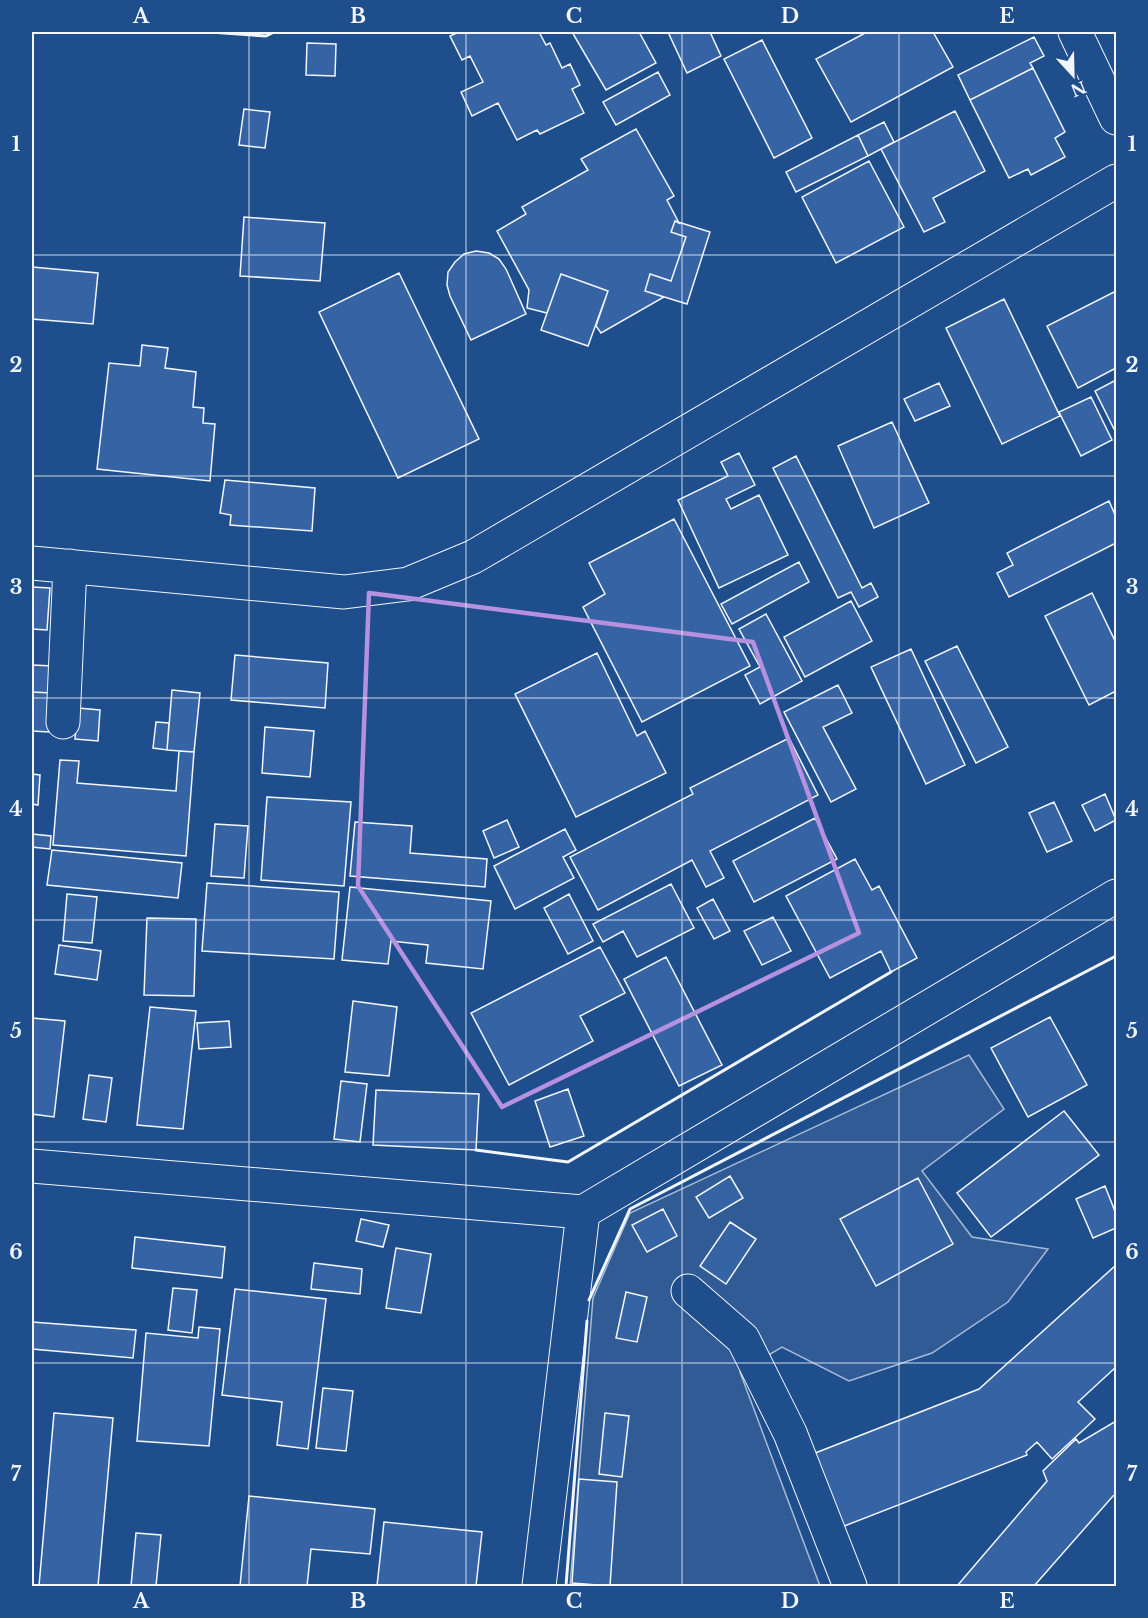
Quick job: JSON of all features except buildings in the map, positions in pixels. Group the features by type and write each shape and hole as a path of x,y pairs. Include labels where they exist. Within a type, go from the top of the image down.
{"street":[{"path":"1075,32 1116,118"},
{"path":"32,563 344,592 408,584 473,557 1116,181"},
{"path":"63,722 70,566"},
{"path":"32,1166 583,1212 1116,896"},
{"path":"539,1587 583,1212"},
{"path":"688,1291 743,1339 790,1434 850,1587"}],"highlighted area":[{"path":"369,593 753,642 859,933 502,1107 358,886"}],"shaded area":[{"path":"969,1055 1004,1109 922,1171 972,1237 1048,1249 1008,1302 932,1353 849,1381 782,1347 740,1372 820,1586 570,1586 593,1298 630,1213"}],"wall":[{"path":"210,32 266,36 274,32"},
{"path":"589,1300 630,1209 1116,956"},
{"path":"476,1150 568,1162 891,972"},
{"path":"566,1586 587,1321"}]}
